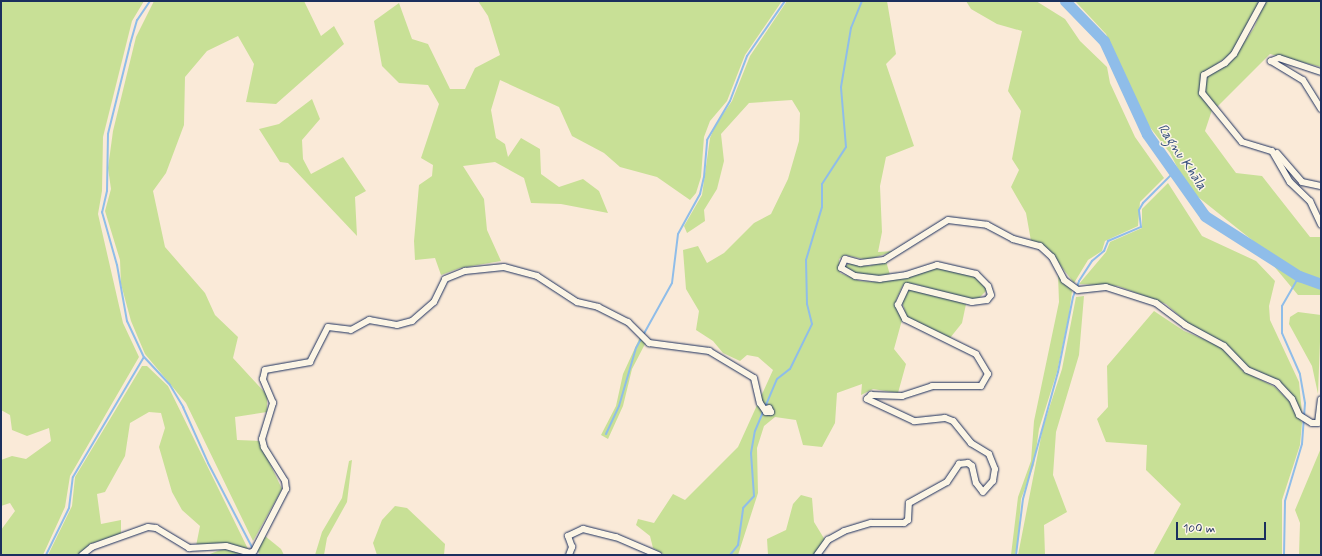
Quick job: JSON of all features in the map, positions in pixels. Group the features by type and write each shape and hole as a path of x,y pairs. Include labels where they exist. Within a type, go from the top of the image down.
{"street":[{"path":"1263,1 1234,54 1225,63 1204,75 1200,86 1205,101 1242,142 1272,150 1279,154 1302,182 1321,186"},
{"path":"1321,72 1279,58 1271,61 1303,80 1321,109"},
{"path":"1272,150 1290,182 1310,201 1321,225"},
{"path":"817,555 828,540 844,531 870,523 904,523 910,514 909,503 947,482 959,464 972,466 976,483 983,492 993,480 995,469 989,454 971,442 953,421 945,418 914,420 867,399 871,395 902,396 938,385 981,386 988,374 976,354 905,320 898,305 907,286 972,302 987,300 991,295 988,286 976,274 937,265 907,275 880,279 855,276 841,268 845,259 860,264 884,260 948,220 987,225 1013,239 1040,246 1056,263 1064,280 1078,290 1106,287 1156,303 1185,325 1224,346 1247,370 1277,383 1292,399 1299,415 1312,423 1318,423 1321,399"},
{"path":"82,555 92,546 148,527 156,528 189,548 226,546 250,553 254,551 286,489 264,447 262,439 273,404 263,379 265,370 310,362 328,327 351,330 368,320 397,325 412,320 434,302 445,279 465,271 504,266 537,276 577,302 598,306 628,322 649,343 709,351 754,378 760,403 766,409"},
{"path":"569,555 572,547 568,536 583,529 616,537 658,555"}],"green space":[{"path":"1,1 144,1 132,21 103,137 102,191 98,214 123,323 139,357 70,476 65,507 43,555 1,555 1,530 15,511 10,503 1,506 1,460 12,456 26,459 51,441 49,428 27,436 12,430 10,415 1,410"},
{"path":"154,1 304,1 321,36 334,26 344,44 276,104 246,102 254,64 238,36 207,51 185,77 184,125 166,173 153,191 165,247 205,293 215,315 238,337 233,358 267,395 267,412 235,417 237,440 259,441 282,489 253,541 186,403 145,354 131,321 121,284 120,260 105,211 111,189 108,168 113,131 136,37"},
{"path":"478,1 782,1 745,55 727,101 710,121 704,137 701,177 696,193 690,200 657,177 620,167 604,153 572,136 559,107 500,80 491,110 496,138 505,144 508,157 521,138 540,149 541,174 559,187 583,179 599,191 608,213 561,204 531,203 524,178 495,162 463,166 484,199 487,230 501,261 460,268 441,275 435,258 415,260 414,241 419,185 432,176 433,165 421,158 439,104 428,85 399,83 382,66 374,21 399,3 412,39 428,44 450,89 465,89 475,68 500,55 488,16"},
{"path":"787,1 887,1 896,54 886,64 914,146 886,157 880,186 882,232 878,252 894,251 868,260 845,255 839,259 840,273 860,281 873,282 938,267 977,276 987,290 978,299 969,300 915,284 903,285 896,300 902,320 894,349 906,364 898,393 873,389 861,395 862,384 837,393 835,423 822,447 803,445 796,420 775,417 764,426 757,448 758,493 738,555 665,555 653,548 650,536 636,525 638,519 654,523 673,494 685,500 738,447 773,370 758,357 747,355 740,361 723,353 713,341 696,330 699,311 686,289 683,250 698,246 707,263 724,253 754,223 771,214 788,179 799,141 800,113 792,100 749,103 721,134 724,161 717,189 704,210 705,221 687,233 684,226 702,195 710,138 716,124 732,101 750,56"},
{"path":"966,1 1036,1 1065,19 1080,41 1107,67 1110,83 1135,137 1164,178 1140,202 1138,226 1105,241 1102,251 1088,260 1074,283 1048,249 1031,241 1026,213 1011,187 1019,170 1012,159 1021,111 1008,91 1022,31 997,24 971,9"},
{"path":"1075,1 1261,1 1231,54 1201,75 1200,95 1212,110 1205,131 1236,173 1262,176 1310,237 1321,237 1321,295 1298,295 1252,240 1188,189 1170,153 1142,117 1106,34"},
{"path":"1265,1 1321,1 1321,67 1270,54 1217,107 1212,104 1203,88 1204,80 1208,73 1236,54 1254,28"},
{"path":"312,99 320,119 302,140 303,159 311,174 343,157 366,191 355,197 357,236 288,163 280,162 259,129 279,124"},
{"path":"1168,183 1202,236 1256,261 1275,281 1269,306 1270,320 1299,382 1302,413 1277,380 1248,367 1225,343 1190,325 1166,304 1118,286 1079,284 1106,252 1110,242 1142,228 1142,209"},
{"path":"886,261 890,275 879,277 854,274 844,267 850,263 869,266"},
{"path":"1058,275 1072,291 1069,315 1057,372 1039,429 1034,465 1021,499 1018,540 1015,555 1011,555 1018,497 1031,461 1034,421 1059,302"},
{"path":"916,289 966,304 962,323 950,338 907,318 901,298 906,291"},
{"path":"1084,296 1079,355 1056,432 1053,475 1067,512 1044,525 1045,555 1018,555 1043,427 1062,369 1076,297"},
{"path":"1154,311 1184,331 1220,346 1243,371 1275,387 1295,407 1302,423 1300,445 1282,500 1282,555 1153,555 1181,504 1146,470 1147,445 1106,442 1097,419 1108,407 1107,366"},
{"path":"1298,312 1321,315 1318,394 1312,366 1289,324 1290,317"},
{"path":"640,337 645,344 632,369 623,406 608,439 601,435 616,406 623,374"},
{"path":"142,366 147,366 168,386 248,549 196,546 200,526 182,510 172,492 159,447 165,428 161,413 149,412 130,423 125,456 105,492 97,494 101,524 121,520 121,534 90,544 79,555 48,555 72,506 75,477"},
{"path":"1321,448 1321,555 1299,555 1300,523 1295,510"},
{"path":"352,460 347,502 327,538 324,555 315,555 322,532 342,498 349,461"},
{"path":"801,495 812,498 814,522 825,540 814,555 768,555 767,539 786,530 793,504"},
{"path":"395,506 407,508 445,544 444,555 377,555 373,543 382,520"},
{"path":"265,536 281,549 284,555 260,555 257,550"},
{"path":"226,548 243,554 247,555 207,555"}],"waterway":[{"path":"150,1 137,20 108,134 107,191 102,212 117,265 127,321 144,357 170,385 183,407 208,463 253,549"},
{"path":"606,434 619,406 636,348 672,283 678,234 700,194 704,177 707,140 730,101 747,56 785,1"},
{"path":"730,555 738,545 743,508 754,496 751,453 755,431 777,379 790,369 812,324 807,304 806,260 822,207 822,184 846,147 841,87 851,28 862,1"},
{"name":"Ragnu Khāla","path":"1065,1 1104,41 1147,134 1205,216 1299,276 1321,284"},
{"path":"1016,555 1023,499 1058,372 1073,297 1079,281 1092,261 1104,251 1108,241 1141,227 1139,210 1143,203 1174,172"},
{"path":"1284,555 1285,501 1302,444 1305,403 1300,374 1282,333 1282,306 1299,276"},
{"path":"46,555 69,508 73,477 144,357"}]}
